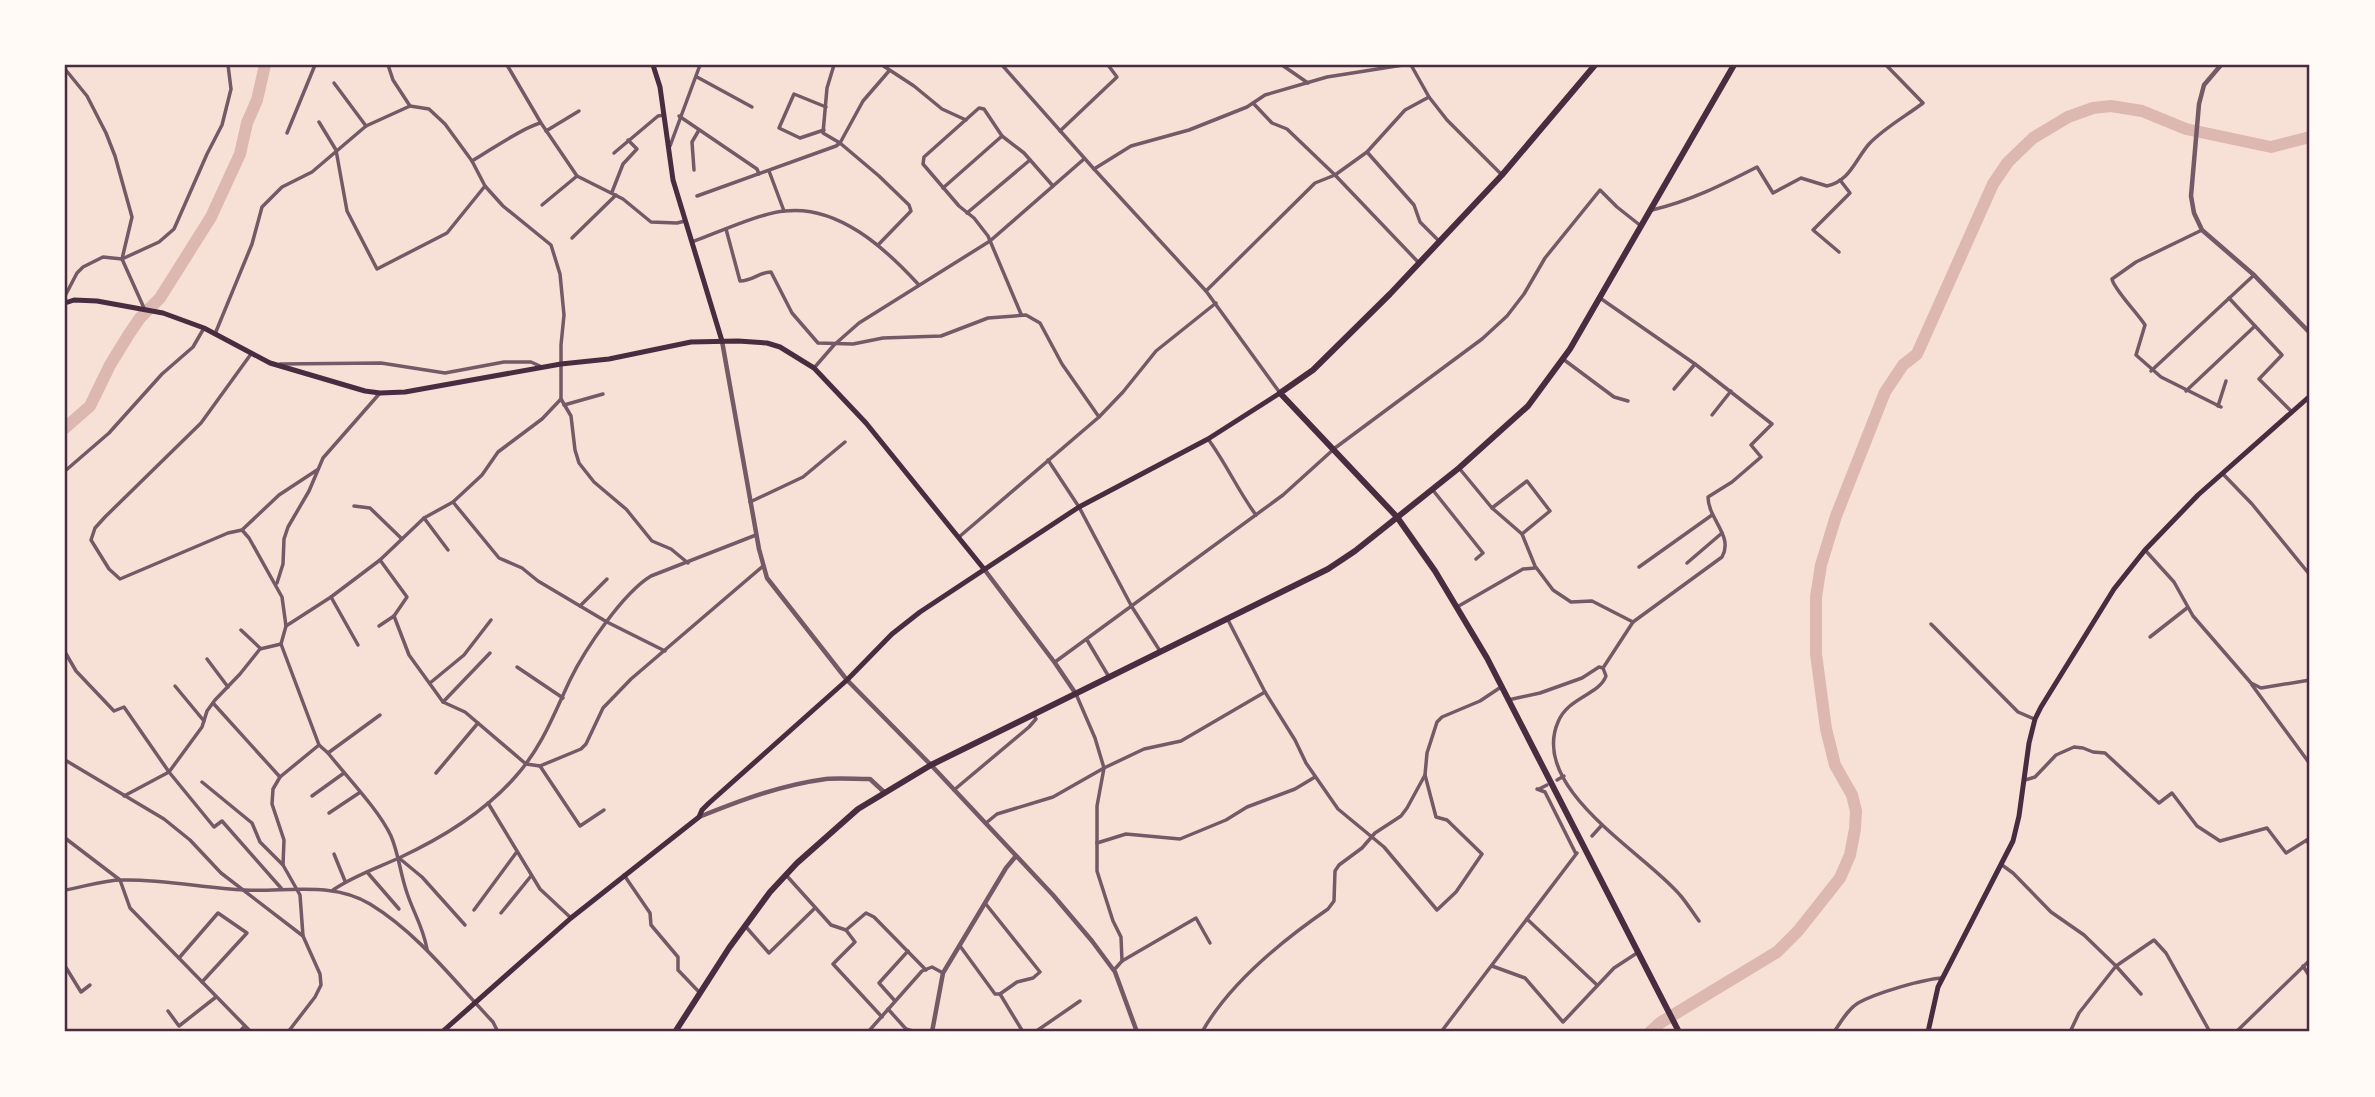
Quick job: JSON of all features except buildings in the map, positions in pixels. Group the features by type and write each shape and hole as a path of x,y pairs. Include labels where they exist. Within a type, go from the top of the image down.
{"main road":[{"path":"653,65 660,87 673,180 722,341"},
{"path":"442,1032 571,918 699,817 709,803 847,680 892,634 1079,507 1209,439 1313,370 1502,175 1595,65"},
{"path":"675,1032 744,926 786,876 840,824 884,792 931,765 1328,569 1459,468 1528,406 1563,359 1600,298 1734,65"},
{"path":"65,303 74,300 97,301 144,308 186,320 274,364 380,393 609,359 691,342 768,343 780,347 814,368 866,423 984,569"},
{"path":"1280,393 1293,409 1335,448 1397,517 1435,571 1487,658 1679,1032"},
{"path":"1928,1032 1942,978 2013,841 2035,719 2113,589 2145,550 2222,473 2310,396"}],"street":[{"path":"65,296 83,267 103,257 122,259 159,242 174,229 206,154 222,125 231,89 228,65"},
{"path":"287,133 315,65"},
{"path":"388,65 393,80 410,106"},
{"path":"507,65 546,131 577,176 614,194 651,222 685,221"},
{"path":"669,148 700,65"},
{"path":"834,65 827,88 823,133 840,143 880,176 909,205 911,211 878,245"},
{"path":"882,65 942,109 966,120"},
{"path":"1002,65 1084,159 1206,291 1280,393"},
{"path":"1060,131 1117,77 1108,65"},
{"path":"1282,65 1308,83"},
{"path":"1094,169 1130,146 1189,131 1265,95 1327,77 1403,65"},
{"path":"1411,65 1429,97 1447,120 1502,175"},
{"path":"1650,210 1678,204 1713,190 1757,167 1773,193 1801,178 1827,186 1840,180 1848,175 1870,144 1923,103 1885,65"},
{"path":"2221,65 2204,85 2199,104 2191,196 2194,213 2202,230 2254,275 2310,333"},
{"path":"65,69 87,96 115,156 132,217 122,259 144,308"},
{"path":"696,196 840,143 863,102 890,71"},
{"path":"697,77 752,107"},
{"path":"334,83 366,126"},
{"path":"824,130 800,138 779,128 794,94 826,107"},
{"path":"1206,291 1315,183 1335,174 1367,152 1405,110 1429,97"},
{"path":"1253,103 1272,123 1287,129 1335,174 1419,263"},
{"path":"214,334 252,244 262,207 282,187 312,172 366,126 410,106 429,109 445,124 472,161 485,186 503,206 551,245 560,274 564,316 561,399 571,416 579,463 594,482 626,509 652,541 671,549 688,563"},
{"path":"1021,314 990,242 974,218 923,164 925,157 979,108 984,109 1002,136 1030,159 1053,186"},
{"path":"546,131 579,111"},
{"path":"614,153 658,116 664,115"},
{"path":"679,116 757,169 759,175"},
{"path":"319,122 336,150 346,211 377,269 447,233 485,186"},
{"path":"472,161 527,127 541,123"},
{"path":"694,170 692,142 699,130"},
{"path":"943,188 1002,136"},
{"path":"572,238 614,194 623,164 638,149 628,139"},
{"path":"1367,152 1414,205 1420,222 1439,241"},
{"path":"967,213 1030,159"},
{"path":"814,368 834,345 859,323 990,242 1084,159"},
{"path":"769,171 784,211"},
{"path":"542,205 577,176"},
{"path":"1839,252 1813,230 1850,193 1840,180"},
{"path":"1055,663 1283,495 1335,448 1482,339 1507,316 1524,294 1545,258 1600,190 1641,226"},
{"path":"692,242 784,211 818,213 878,245 918,285"},
{"path":"726,229 740,281 752,281 763,272 771,272 792,313 818,343 853,344 883,338 941,335 988,318 1021,314 1040,323 1062,364 1099,417"},
{"path":"2202,230 2136,262 2112,279 2113,286 2145,325 2136,355 2151,371 2219,406 2226,382"},
{"path":"2151,371 2254,275"},
{"path":"1600,298 1695,364 1772,424 1751,445 1761,457 1732,482 1708,497 1708,506 1727,549 1722,557 1633,622 1604,668 1606,676 1602,684 1571,702 1558,720 1552,739 1553,751 1579,804 1680,894 1699,921"},
{"path":"2229,298 2282,355 2259,379 2292,412"},
{"path":"959,537 1099,417 1156,351 1216,303"},
{"path":"2186,391 2255,326"},
{"path":"65,471 109,433 162,374 193,347 204,328"},
{"path":"722,341 756,535 767,578 847,680 931,765 1078,923 1114,970 1137,1032"},
{"path":"251,354 201,423 95,527 91,540 109,569 120,579 228,533 242,530 279,495 318,469"},
{"path":"1563,359 1614,397 1628,401"},
{"path":"274,364 381,363 445,373 503,362 531,362 542,368"},
{"path":"1674,389 1695,364"},
{"path":"1712,415 1731,391"},
{"path":"277,585 288,527 309,491 323,458 380,393"},
{"path":"564,405 603,394"},
{"path":"286,626 331,597 380,560 424,518 453,502 482,475 498,452 542,419 561,399"},
{"path":"1209,439 1256,515"},
{"path":"750,502 803,477 845,442"},
{"path":"1048,460 1079,507 1132,607 1161,653"},
{"path":"1459,468 1492,508 1522,534 1536,568 1553,590 1572,602 1592,601 1633,622"},
{"path":"2222,473 2252,504 2310,575"},
{"path":"1492,508 1527,481 1550,510 1522,534"},
{"path":"1432,489 1483,553 1476,559"},
{"path":"453,502 499,558 522,568 538,582 607,622 665,651"},
{"path":"354,506 370,508 402,539"},
{"path":"1639,567 1712,515"},
{"path":"424,518 449,550"},
{"path":"242,530 282,597 286,626 281,644 318,745 328,753 389,833 399,858 422,877 465,925"},
{"path":"1687,563 1722,533"},
{"path":"333,890 346,881 426,845 488,803 526,764 547,734 571,678 607,622 638,583 724,545 756,535"},
{"path":"2145,550 2174,582 2187,608 2251,683 2310,764"},
{"path":"379,626 394,616 407,597 380,560"},
{"path":"394,616 409,655 443,702 465,712 526,764 540,766 586,744 603,708 631,679 763,566"},
{"path":"1457,607 1523,569 1536,568"},
{"path":"984,569 1076,694 1095,738 1104,768 1097,806 1097,871 1121,937 1122,961"},
{"path":"580,606 607,579"},
{"path":"331,597 358,645"},
{"path":"2150,637 2187,608"},
{"path":"430,683 464,655 491,620"},
{"path":"1228,620 1265,692 1315,777 1338,809 1384,847 1437,910 1456,892 1482,854 1447,820 1436,817 1425,775 1427,753 1437,722 1442,717 1480,701 1501,687"},
{"path":"1931,624 2018,712 2035,719"},
{"path":"242,630 260,649"},
{"path":"1087,640 1109,678"},
{"path":"124,796 169,772 202,727 207,711 260,649 281,644"},
{"path":"65,652 76,671 114,711 124,707 169,772 214,827 222,821 282,890"},
{"path":"443,702 490,653"},
{"path":"207,659 228,687"},
{"path":"517,667 563,698"},
{"path":"1508,700 1540,693 1582,678 1599,667 1604,668"},
{"path":"2251,683 2261,688 2310,680"},
{"path":"175,686 204,721"},
{"path":"986,823 998,814 1053,797 1144,749 1181,741 1265,692"},
{"path":"213,703 280,777"},
{"path":"328,753 380,715"},
{"path":"954,790 1030,727 1036,719 1034,715"},
{"path":"436,773 478,723"},
{"path":"283,865 284,840 272,804 273,789 280,777 318,745"},
{"path":"2023,780 2035,777 2056,754 2074,747 2105,753 2159,803 2172,793 2197,826 2220,841 2267,828 2286,853 2308,839 2310,847"},
{"path":"65,761 164,819 221,873 303,936"},
{"path":"540,766 580,826 604,810"},
{"path":"312,796 344,774"},
{"path":"1202,1032 1221,1004 1276,947 1328,909 1334,901 1335,871 1375,832 1401,816 1425,775"},
{"path":"1557,780 1564,776"},
{"path":"1097,843 1126,834 1180,839 1226,820 1247,807 1295,789 1315,777"},
{"path":"699,817 777,788 828,779 870,779 884,792"},
{"path":"202,782 252,823 260,842 283,865 300,895 303,936 320,974 321,985 316,997 288,1032"},
{"path":"1441,1032 1577,854 1545,792 1538,789 1547,785"},
{"path":"330,813 359,793"},
{"path":"488,803 540,889 571,918"},
{"path":"1592,835 1602,825"},
{"path":"65,838 120,880 130,908 251,1032"},
{"path":"474,910 516,853"},
{"path":"334,854 346,881"},
{"path":"932,1032 943,973 1016,856"},
{"path":"399,858 398,865 408,896 424,930 427,950"},
{"path":"2002,865 2051,912 2084,935 2141,994"},
{"path":"367,872 399,909"},
{"path":"624,875 650,913 651,925 678,957 678,970 700,993"},
{"path":"501,913 531,876"},
{"path":"786,876 831,925 846,930 855,942 833,964 882,1017"},
{"path":"65,890 120,880 245,890 333,890 369,903 427,950 498,1032"},
{"path":"959,944 995,994 1000,994 1017,982 1033,978 1040,972 985,903"},
{"path":"744,926 769,953 815,908"},
{"path":"179,958 218,913 247,933 202,982"},
{"path":"846,930 866,913 874,916 926,970"},
{"path":"1114,970 1122,961 1196,918 1210,943"},
{"path":"1527,919 1597,986"},
{"path":"2070,1032 2079,1013 2116,967 2154,940 2166,953 2210,1032"},
{"path":"895,1002 879,983 908,951"},
{"path":"1492,966 1525,978 1563,1022 1615,968 1639,951"},
{"path":"2236,1032 2310,960"},
{"path":"65,966 80,992 90,985"},
{"path":"2303,966 2310,976"},
{"path":"868,1032 926,970 933,967 943,973"},
{"path":"1834,1032 1858,1003 1923,981 1942,978"},
{"path":"1000,994 1023,1032"},
{"path":"168,1011 179,1026 216,996"},
{"path":"1035,1032 1080,1001"},
{"path":"888,1009 906,1029 916,1032"},
{"path":"239,1032 245,1026"}],"waterway":[{"path":"65,428 90,406 129,334 140,318 160,298 211,217 240,154 265,65"},
{"path":"1650,1032 1660,1023 1777,952 1798,931 1840,878 1850,855 1856,811 1852,795 1835,765 1826,729 1816,654 1816,597 1821,565 1836,516 1885,392 1903,365 1917,354 1993,184 2008,162 2033,138 2068,117 2093,108 2111,106 2142,111 2186,129 2271,147 2310,137"}]}
